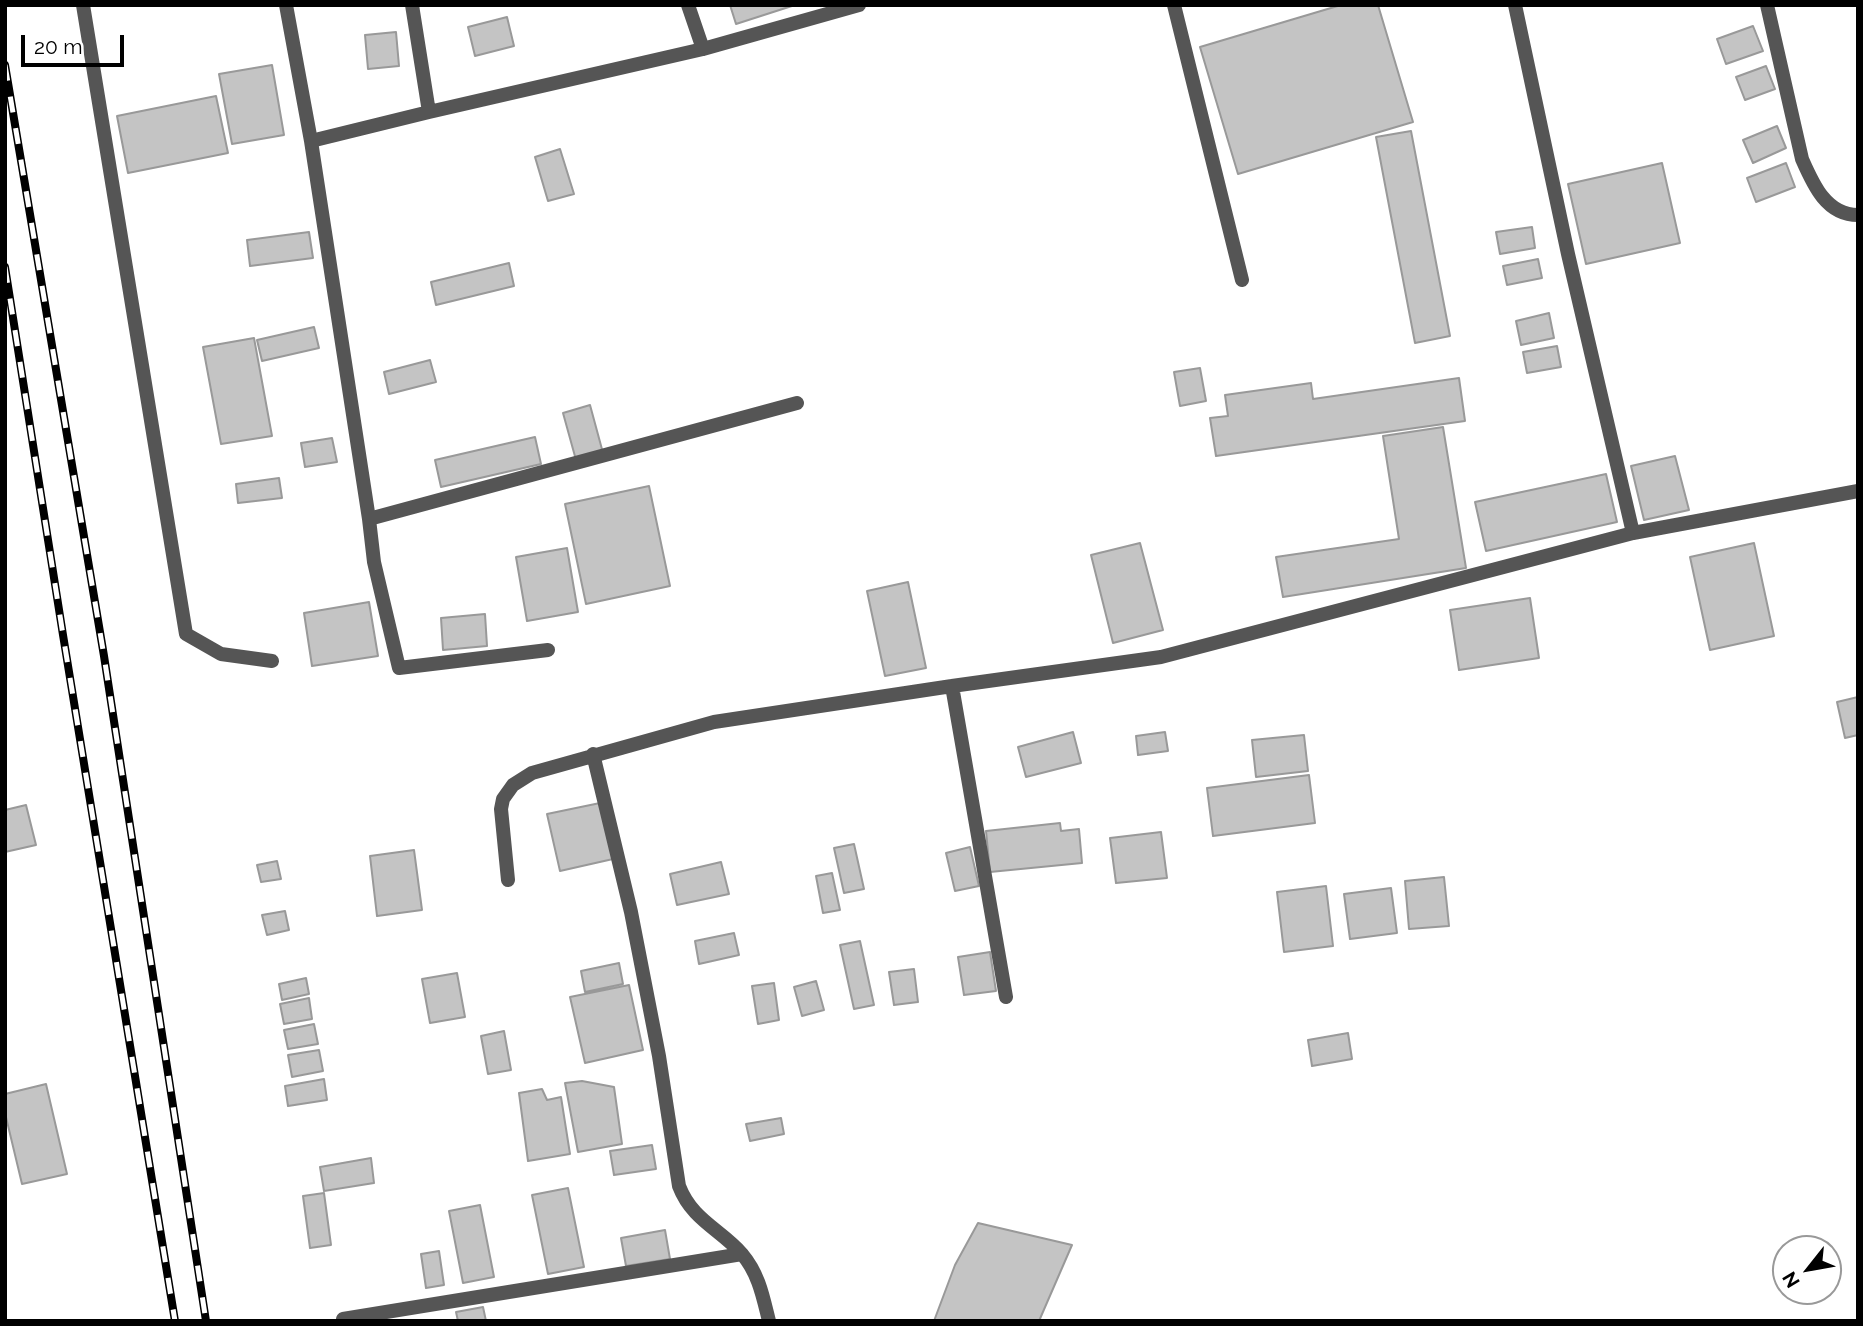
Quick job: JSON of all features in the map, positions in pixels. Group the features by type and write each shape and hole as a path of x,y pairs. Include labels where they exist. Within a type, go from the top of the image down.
{"street":[{"path":"83,5 186,634 221,654 272,661"},
{"path":"286,5 311,141 374,562 399,668 548,650"},
{"path":"412,5 429,112"},
{"path":"688,5 703,50"},
{"path":"311,141 703,50 859,5"},
{"path":"1174,5 1242,280"},
{"path":"1516,5 1568,254 1633,533"},
{"path":"1767,5 1802,159 1818,193 1831,206 1848,215 1858,215"},
{"path":"369,519 797,403"},
{"path":"508,880 500,809 503,799 513,785 532,773 593,754 714,722 1161,657 1633,533 1858,491"},
{"path":"951,686 1006,997"},
{"path":"593,754 631,912 659,1056 679,1186 684,1200 700,1219 742,1254 757,1275 769,1321"},
{"path":"343,1319 742,1254"}],"building":[{"path":"730,5 795,5 736,24"},
{"path":"1341,5 1378,5 1413,122 1238,174 1200,47"},
{"path":"507,17 514,46 475,56 468,27"},
{"path":"1753,26 1763,51 1726,64 1717,39"},
{"path":"396,32 399,66 368,69 365,35"},
{"path":"272,65 284,135 232,144 219,74"},
{"path":"1766,66 1775,89 1745,100 1736,77"},
{"path":"216,96 228,153 128,173 117,116"},
{"path":"1777,126 1786,148 1753,163 1743,140"},
{"path":"1411,131 1450,336 1415,343 1376,137"},
{"path":"560,149 574,194 548,201 535,157"},
{"path":"1662,163 1680,243 1586,264 1568,184"},
{"path":"1786,163 1795,187 1756,202 1747,178"},
{"path":"1532,227 1535,248 1500,254 1496,232"},
{"path":"309,232 313,258 250,266 247,240"},
{"path":"1538,259 1542,278 1507,285 1503,266"},
{"path":"509,263 514,286 436,305 431,282"},
{"path":"1549,313 1554,338 1521,345 1516,321"},
{"path":"314,327 319,348 262,361 257,340"},
{"path":"254,338 272,436 221,444 203,347"},
{"path":"1557,346 1561,367 1527,373 1523,352"},
{"path":"430,360 436,382 389,394 384,372"},
{"path":"1200,368 1206,401 1180,406 1174,372"},
{"path":"1459,378 1465,421 1216,456 1210,418 1228,416 1225,395 1311,383 1313,399"},
{"path":"590,405 603,453 576,460 563,413"},
{"path":"1443,427 1466,568 1283,597 1276,557 1399,539 1383,436"},
{"path":"535,437 541,464 441,487 435,460"},
{"path":"332,438 337,462 305,467 301,443"},
{"path":"1675,456 1689,510 1644,520 1631,466"},
{"path":"1606,474 1617,522 1486,551 1475,502"},
{"path":"279,478 282,498 238,503 236,484"},
{"path":"649,486 670,586 586,604 565,504"},
{"path":"1140,543 1163,630 1113,643 1091,555"},
{"path":"1754,543 1774,636 1710,650 1690,557"},
{"path":"567,548 578,612 527,621 516,557"},
{"path":"908,582 926,668 885,676 867,591"},
{"path":"1530,598 1539,658 1459,670 1450,610"},
{"path":"369,602 378,656 312,666 304,613"},
{"path":"485,614 487,646 443,650 441,618"},
{"path":"1858,697 1858,735 1845,738 1837,702"},
{"path":"1073,732 1081,763 1026,777 1018,747"},
{"path":"1165,732 1168,751 1138,755 1136,736"},
{"path":"1304,735 1308,771 1256,777 1252,740"},
{"path":"1309,775 1315,823 1213,836 1207,788"},
{"path":"600,803 613,859 560,871 547,814"},
{"path":"26,805 36,845 5,852 5,810"},
{"path":"1060,823 1061,831 1079,829 1082,863 990,872 986,831"},
{"path":"1161,832 1167,878 1116,883 1110,838"},
{"path":"854,844 864,889 844,893 834,848"},
{"path":"970,847 979,886 955,891 946,853"},
{"path":"414,850 422,910 377,916 370,856"},
{"path":"277,861 281,879 261,882 257,865"},
{"path":"721,862 729,894 677,905 670,874"},
{"path":"832,873 840,910 823,913 816,876"},
{"path":"1444,877 1449,926 1409,929 1405,881"},
{"path":"1326,886 1333,946 1284,952 1277,892"},
{"path":"1391,888 1397,933 1350,939 1344,894"},
{"path":"285,911 289,930 267,935 262,915"},
{"path":"734,933 739,955 699,964 695,941"},
{"path":"860,941 874,1005 854,1009 840,945"},
{"path":"990,952 996,991 964,995 958,957"},
{"path":"619,963 623,984 585,992 581,971"},
{"path":"914,969 918,1002 894,1005 889,972"},
{"path":"457,973 465,1017 430,1023 422,979"},
{"path":"306,978 309,994 282,1000 279,984"},
{"path":"816,981 824,1010 802,1016 794,987"},
{"path":"774,983 779,1020 758,1024 752,986"},
{"path":"629,985 643,1050 585,1063 570,997"},
{"path":"309,998 312,1019 284,1024 280,1004"},
{"path":"314,1024 318,1044 288,1049 284,1030"},
{"path":"504,1031 511,1070 488,1074 481,1036"},
{"path":"1348,1033 1352,1059 1312,1066 1308,1040"},
{"path":"319,1050 323,1071 292,1077 288,1055"},
{"path":"324,1079 327,1100 288,1106 285,1086"},
{"path":"582,1081 614,1087 622,1144 578,1152 565,1083"},
{"path":"46,1084 67,1174 22,1184 5,1113 5,1094"},
{"path":"542,1089 547,1100 561,1097 570,1154 528,1161 519,1093"},
{"path":"781,1118 784,1134 750,1141 746,1124"},
{"path":"652,1145 656,1169 614,1175 610,1151"},
{"path":"371,1158 374,1183 324,1191 320,1167"},
{"path":"568,1188 584,1267 548,1274 532,1195"},
{"path":"324,1193 331,1245 310,1248 303,1196"},
{"path":"480,1205 494,1277 463,1283 449,1211"},
{"path":"978,1223 1072,1245 1039,1321 934,1321 955,1265"},
{"path":"665,1230 670,1259 626,1266 621,1238"},
{"path":"439,1251 444,1285 426,1288 421,1254"},
{"path":"483,1307 486,1321 458,1321 456,1312"}],"railway":[{"path":"5,65 104,656 206,1321"},
{"path":"5,267 175,1321"}]}
